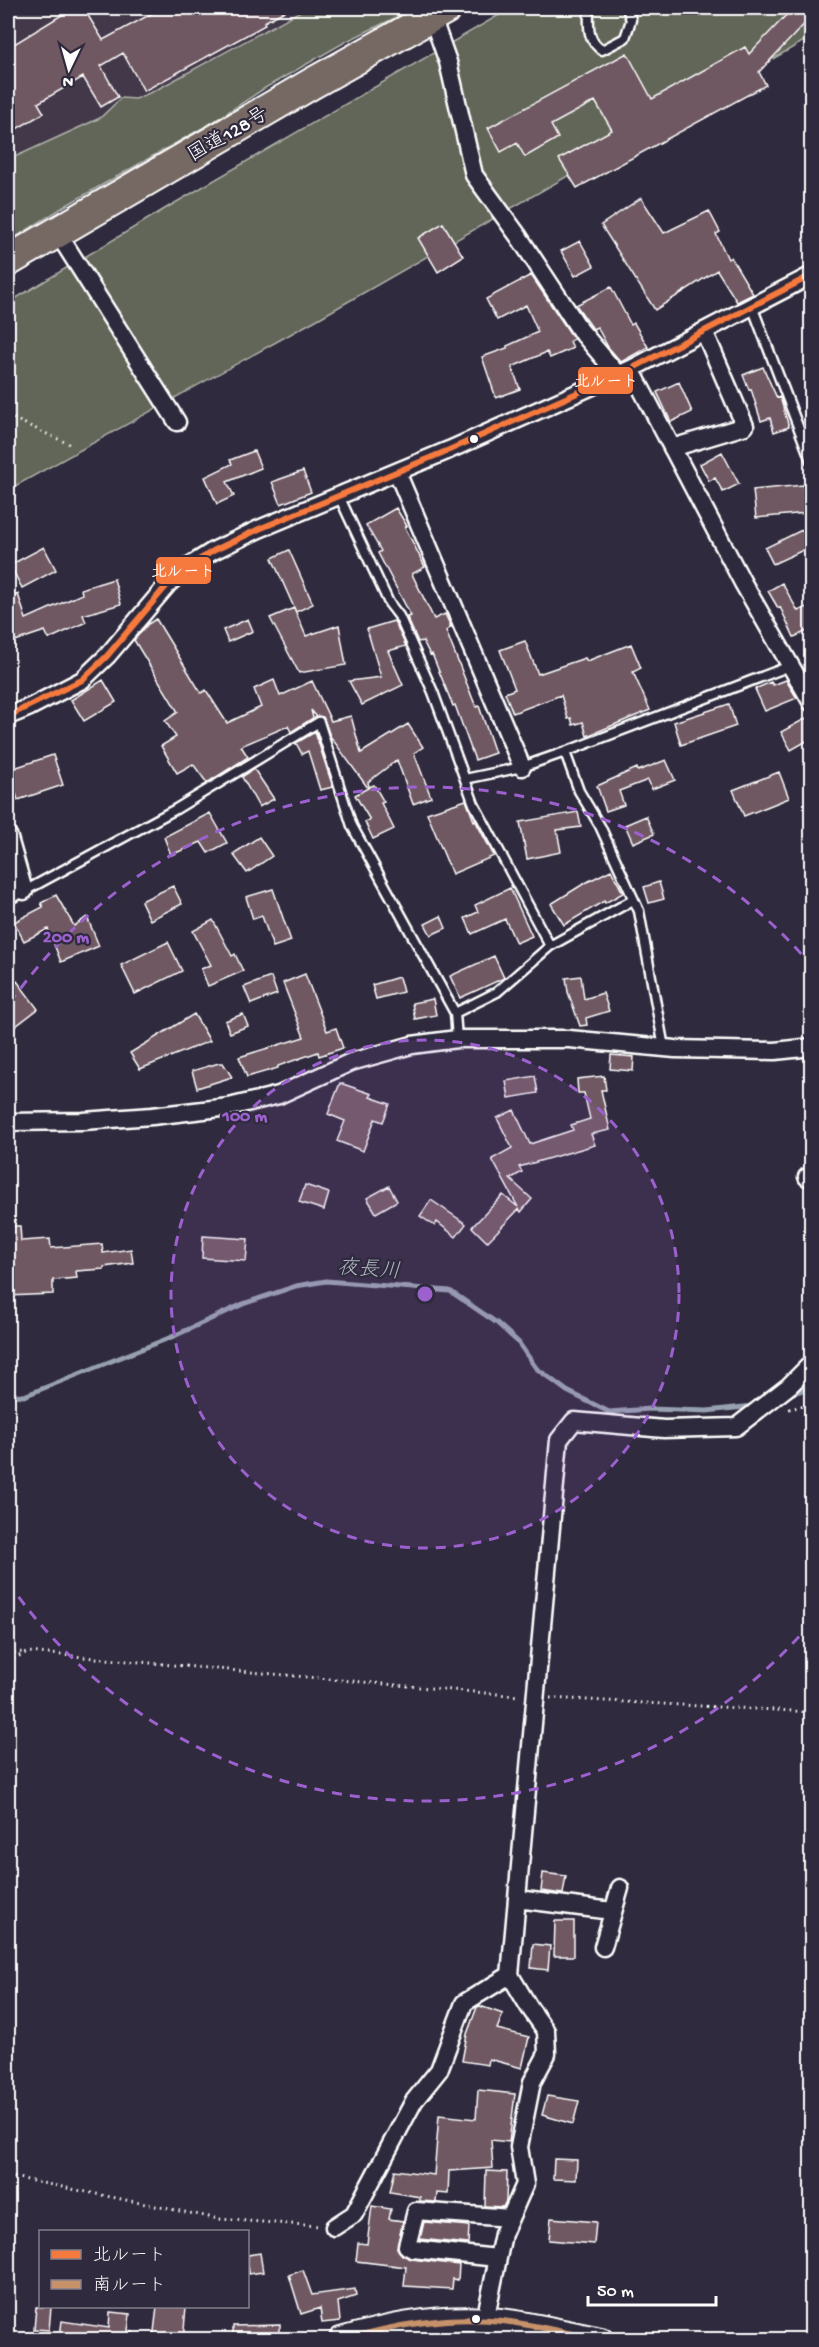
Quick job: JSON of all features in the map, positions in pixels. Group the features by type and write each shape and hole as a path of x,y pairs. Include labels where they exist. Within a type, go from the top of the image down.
{"highway":[{"name":"国道128号","path":"8,261 311,84 440,12"}],"main road":[{"path":"341,2340 405,2324 432,2330 487,2320 601,2340"}],"street":[{"path":"440,12 448,62 474,175 519,237 580,330 625,372 672,447 743,583 812,703"},
{"path":"57,232 177,422"},
{"path":"8,716 82,680 107,656 168,585 199,559 234,539 397,472 625,372 812,275"},
{"path":"672,447 745,426 704,331"},
{"path":"397,472 522,767"},
{"path":"8,835 24,891"},
{"path":"8,1122 94,1120 229,1107 279,1095 351,1062 412,1045 457,1039 569,1039 664,1048 775,1051 812,1047"},
{"path":"487,2320 503,2234 525,2184 519,2147 532,2082 547,2054 546,2031 510,1975 559,1440 574,1421 664,1429 736,1427 780,1393 812,1363"},
{"path":"603,1947 620,1888"},
{"path":"517,1899 612,1911"},
{"path":"334,2227 354,2214 414,2101 439,2070 464,2003 510,1975"},
{"path":"497,2258 414,2249 408,2246 416,2211 510,2218"}],"lane":[{"path":"589,8 589,34 594,45 602,50 625,38 632,20 627,8"},
{"path":"752,306 812,463"},
{"path":"339,496 389,603 399,616 433,692 474,804 550,946"},
{"path":"465,778 522,767 790,666"},
{"path":"8,900 176,809 319,722 352,826 455,1013 457,1039"},
{"path":"565,752 579,791 600,826 639,911 664,1048"},
{"path":"455,1013 497,992 550,946 633,900"}],"path":[{"path":"8,416 69,444"},
{"path":"8,1661 28,1652"},
{"path":"8,1653 28,1652 535,1698 812,1712"},
{"path":"8,2176 219,2219 334,2227"}],"shaded area":[{"path":"8,8 402,8 8,239"}],"green space":[{"path":"306,8 415,8 347,41 265,88 213,122 65,206 8,242 8,160 100,118 121,98 136,99 156,90"},
{"path":"511,8 811,8 811,37 316,320 8,490 8,303 168,207"}],"building":[{"path":"73,8 84,9 103,40 162,8 290,8 264,22 265,25 144,91 123,53 101,66 118,97 101,107 83,77 38,103 44,113 8,134 8,41 16,43"},
{"path":"793,8 812,8 812,16 759,72 766,85 577,188 559,159 612,130 595,101 551,125 558,138 525,157 517,143 501,152 488,128 627,53 652,99 745,47 749,54"},
{"path":"641,198 664,233 709,211 720,232 716,234 728,259 731,257 753,294 737,302 717,270 655,310 601,225"},
{"path":"443,223 463,256 438,272 418,238"},
{"path":"580,241 594,266 575,276 561,251"},
{"path":"531,275 574,339 570,341 573,348 550,358 547,352 512,367 520,389 496,398 482,357 507,348 538,332 526,305 497,320 486,299"},
{"path":"611,287 631,325 634,323 648,347 621,362 608,347 597,327 593,329 576,305"},
{"path":"763,367 777,398 780,397 789,427 774,432 770,418 761,421 751,389 749,390 743,375"},
{"path":"679,382 692,412 671,422 657,392"},
{"path":"254,451 261,468 227,482 234,496 217,504 205,477 232,464 230,460"},
{"path":"722,452 739,484 723,492 715,478 709,481 700,464"},
{"path":"303,471 311,492 281,504 272,482"},
{"path":"803,485 806,513 756,518 753,490"},
{"path":"396,508 407,526 405,527 425,567 412,574 434,619 445,614 451,627 446,631 476,707 479,706 495,753 475,760 455,705 453,706 432,654 430,655 423,641 418,642 407,617 411,616 378,553 381,551 366,525"},
{"path":"812,525 812,546 773,564 765,548"},
{"path":"44,547 56,570 22,588 10,565"},
{"path":"289,550 313,604 296,612 272,558"},
{"path":"114,579 121,604 83,615 86,622 49,639 45,631 15,641 8,618 8,598 18,594 26,619 82,594 81,589"},
{"path":"782,583 798,611 812,605 812,629 794,637 780,607 778,608 768,591"},
{"path":"294,608 306,636 339,625 346,665 299,673 270,618"},
{"path":"156,619 201,693 206,690 227,723 261,707 254,689 274,680 280,696 312,681 331,721 351,716 361,753 408,724 423,747 414,753 431,797 413,804 397,760 368,782 369,787 374,785 384,802 381,803 394,829 373,839 365,822 370,820 355,795 368,788 330,736 323,717 316,716 311,710 313,718 291,732 288,726 241,746 248,757 207,783 193,764 177,773 161,746 176,737 165,721 178,712 134,640 148,624"},
{"path":"248,619 253,631 228,642 223,630"},
{"path":"394,621 406,646 388,651 403,685 362,705 349,681 381,677 367,629"},
{"path":"525,641 538,674 585,658 587,661 631,644 641,668 633,672 650,710 587,736 583,722 573,725 571,718 568,719 561,695 513,713 505,693 515,689 500,650"},
{"path":"103,680 116,702 84,721 71,700"},
{"path":"786,680 797,698 765,711 755,689 771,682 773,685"},
{"path":"729,704 736,726 681,745 674,722"},
{"path":"812,715 812,738 791,750 781,732"},
{"path":"315,732 333,787 320,790 308,751 302,754 296,743"},
{"path":"53,755 63,785 18,800 8,770"},
{"path":"666,760 675,780 652,789 648,780 619,791 624,805 606,811 597,786 637,768 638,771"},
{"path":"254,769 274,799 259,807 242,777"},
{"path":"779,772 789,798 744,816 733,790"},
{"path":"466,800 474,821 494,856 452,874 427,813"},
{"path":"578,812 581,827 557,830 561,852 527,859 520,822"},
{"path":"210,813 227,843 208,853 201,842 171,855 164,837"},
{"path":"646,816 654,834 633,843 625,825"},
{"path":"259,837 272,856 247,873 233,854"},
{"path":"611,870 623,893 605,903 604,901 564,925 551,904"},
{"path":"659,882 664,899 649,903 644,887"},
{"path":"173,886 182,904 150,920 141,901"},
{"path":"510,888 532,936 516,943 505,919 472,934 465,918 478,912 475,905"},
{"path":"273,889 291,941 273,947 262,916 253,919 246,897"},
{"path":"56,895 74,926 87,917 99,946 61,962 48,929 24,941 14,922 43,907 41,903"},
{"path":"441,916 446,928 431,935 425,924"},
{"path":"213,920 232,956 235,954 243,971 208,986 201,969 211,965 193,931"},
{"path":"168,942 182,971 135,994 121,965"},
{"path":"494,956 504,978 460,998 450,976"},
{"path":"305,974 327,1031 336,1028 343,1048 319,1056 318,1052 278,1066 278,1068 247,1077 239,1057 304,1037 283,983"},
{"path":"581,976 584,999 603,993 609,1011 586,1018 587,1025 580,1026 568,992 566,978"},
{"path":"271,977 277,994 251,1004 244,987"},
{"path":"399,977 403,992 376,999 372,985"},
{"path":"17,981 38,1009 8,1032 8,989"},
{"path":"433,999 436,1015 415,1019 412,1003"},
{"path":"194,1014 210,1041 140,1069 130,1053"},
{"path":"243,1014 248,1026 230,1033 225,1021"},
{"path":"611,1055 634,1057 633,1071 610,1069"},
{"path":"223,1063 232,1077 197,1088 192,1071"},
{"path":"535,1076 538,1093 509,1098 506,1081"},
{"path":"604,1076 606,1090 601,1090 610,1130 591,1134 595,1145 519,1167 522,1172 510,1179 532,1199 487,1242 472,1227 503,1195 518,1207 492,1159 512,1148 497,1118 514,1110 530,1144 573,1130 571,1125 590,1119 584,1093 578,1093 577,1079"},
{"path":"340,1083 372,1094 370,1097 390,1104 383,1122 375,1119 363,1151 337,1141 345,1121 328,1114"},
{"path":"305,1185 329,1193 324,1210 299,1202"},
{"path":"389,1186 397,1201 376,1213 367,1198"},
{"path":"431,1200 466,1224 456,1237 437,1222 435,1226 420,1216"},
{"path":"8,1226 20,1226 21,1241 50,1239 51,1248 102,1244 103,1253 131,1249 133,1263 104,1267 104,1269 76,1271 77,1278 53,1280 53,1294 8,1296"},
{"path":"203,1236 248,1239 246,1261 202,1258"},
{"path":"543,1873 566,1876 563,1894 541,1891"},
{"path":"555,1921 574,1921 574,1956 554,1956"},
{"path":"533,1944 550,1946 548,1970 531,1968"},
{"path":"477,2007 503,2014 497,2029 529,2037 522,2068 489,2059 488,2065 462,2061 467,2034"},
{"path":"478,2090 515,2094 509,2142 491,2140 493,2168 449,2171 448,2194 437,2193 436,2202 420,2201 420,2197 390,2192 395,2170 434,2175 439,2115 476,2119"},
{"path":"547,2096 579,2101 573,2124 542,2115"},
{"path":"554,2159 577,2160 576,2180 553,2179"},
{"path":"486,2171 507,2172 506,2201 503,2207 485,2206"},
{"path":"372,2206 391,2209 389,2219 403,2221 397,2248 402,2255 412,2259 459,2265 458,2280 453,2279 452,2289 404,2286 406,2267 356,2261 358,2243 367,2244"},
{"path":"551,2218 596,2222 594,2244 549,2240"},
{"path":"424,2222 469,2226 468,2244 420,2239"},
{"path":"260,2253 263,2272 249,2274 249,2255"},
{"path":"303,2270 312,2295 355,2289 356,2296 338,2302 340,2321 322,2323 320,2308 301,2314 289,2275"},
{"path":"36,2307 51,2308 49,2330 34,2329"},
{"path":"157,2308 186,2308 183,2340 153,2340"},
{"path":"110,2312 130,2314 128,2331 133,2332 133,2340 83,2340 60,2336 62,2321 109,2328"},
{"path":"280,2325 280,2340 233,2340 233,2326"}],"waterway":[{"name":"夜長川","path":"8,1394 24,1396 174,1336 243,1304 296,1286 326,1281 450,1291 497,1323 518,1342 536,1368 567,1391 609,1412 650,1409 707,1411 753,1406"},
{"name":"夜長川","path":"787,1395 812,1387"}],"transit line":[{"name":"北ルート","path":"8,716 82,680 107,656 168,584 186,568 213,551 259,529 449,450 631,369 812,275"},
{"name":"南ルート","path":"343,2340 402,2326 462,2319 503,2321 598,2340"}]}
